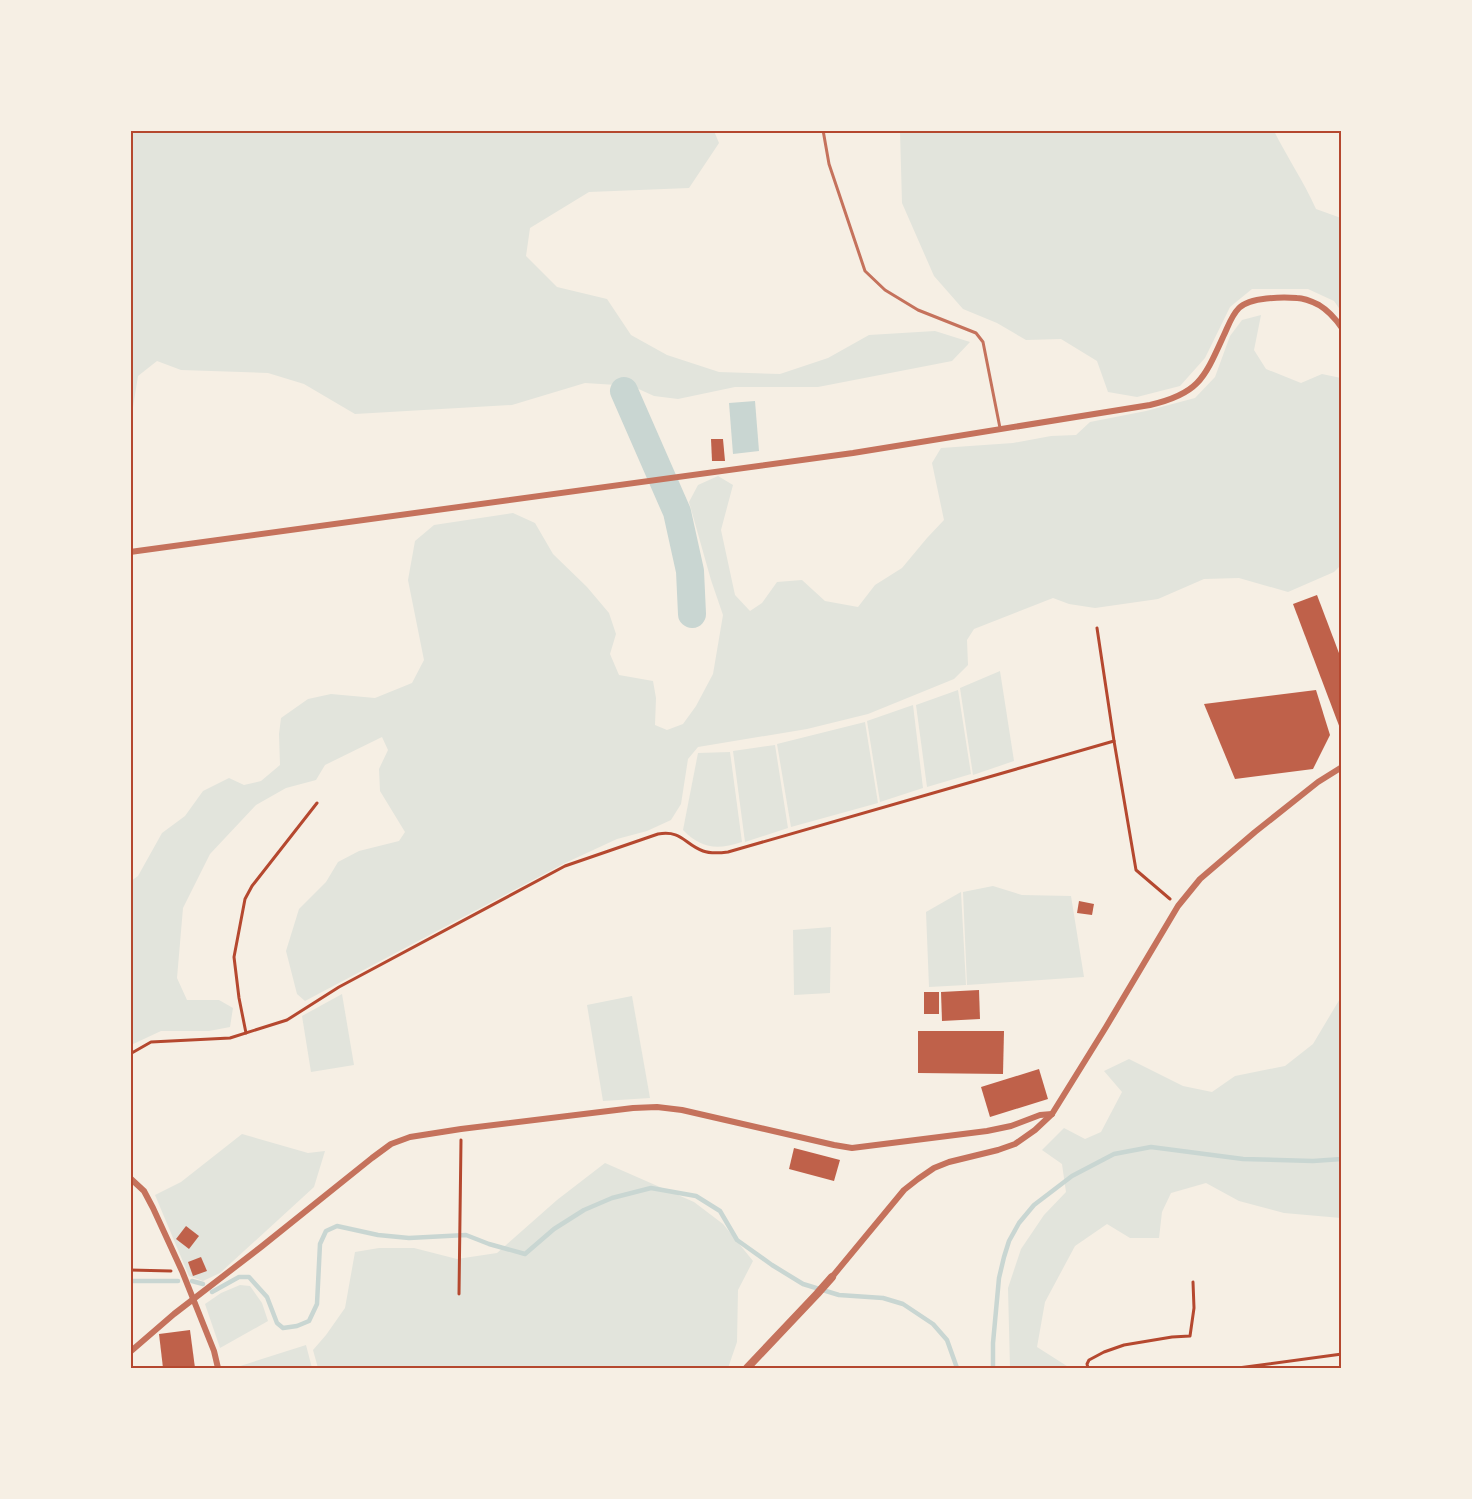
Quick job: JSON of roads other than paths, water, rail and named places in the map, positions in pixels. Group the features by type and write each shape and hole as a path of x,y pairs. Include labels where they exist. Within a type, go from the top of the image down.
{"street":[{"path":"130,552 853,453 1166,402 1184,394 1197,384 1207,372 1240,306 1260,299 1299,298 1318,304 1334,316 1341,328"},
{"path":"747,1368 832,1277 904,1190 934,1168 1015,1144 1052,1114 1179,906 1200,879 1255,832 1318,782 1341,767"},
{"path":"130,1352 174,1314 372,1158 391,1144 410,1137 633,1108 657,1107 682,1110 852,1148 987,1131 1011,1126 1040,1115 1052,1114"},
{"path":"130,1178 144,1191 153,1208 194,1299 214,1351 218,1368"}],"lane":[{"path":"823,130 829,164 865,271 885,290 918,310 976,333 983,342 1000,430"}],"waterway":[{"path":"624,391 677,512 690,571 692,614"},
{"path":"993,1368 999,1278 1009,1241 1019,1223 1034,1205 1072,1176 1114,1154 1151,1147 1243,1159 1313,1161 1342,1159"},
{"path":"212,1292 239,1277 249,1277 267,1297 277,1323 283,1328 297,1326 309,1321 317,1304 320,1244 326,1231 337,1226 378,1235 409,1238 466,1235 525,1254 554,1229 584,1210 612,1198 651,1188 696,1196 720,1211 737,1240 803,1284 839,1295 883,1298 903,1304 933,1324 947,1340 957,1368"},
{"path":"130,1281 178,1281"},
{"path":"192,1281 203,1284"}]}
